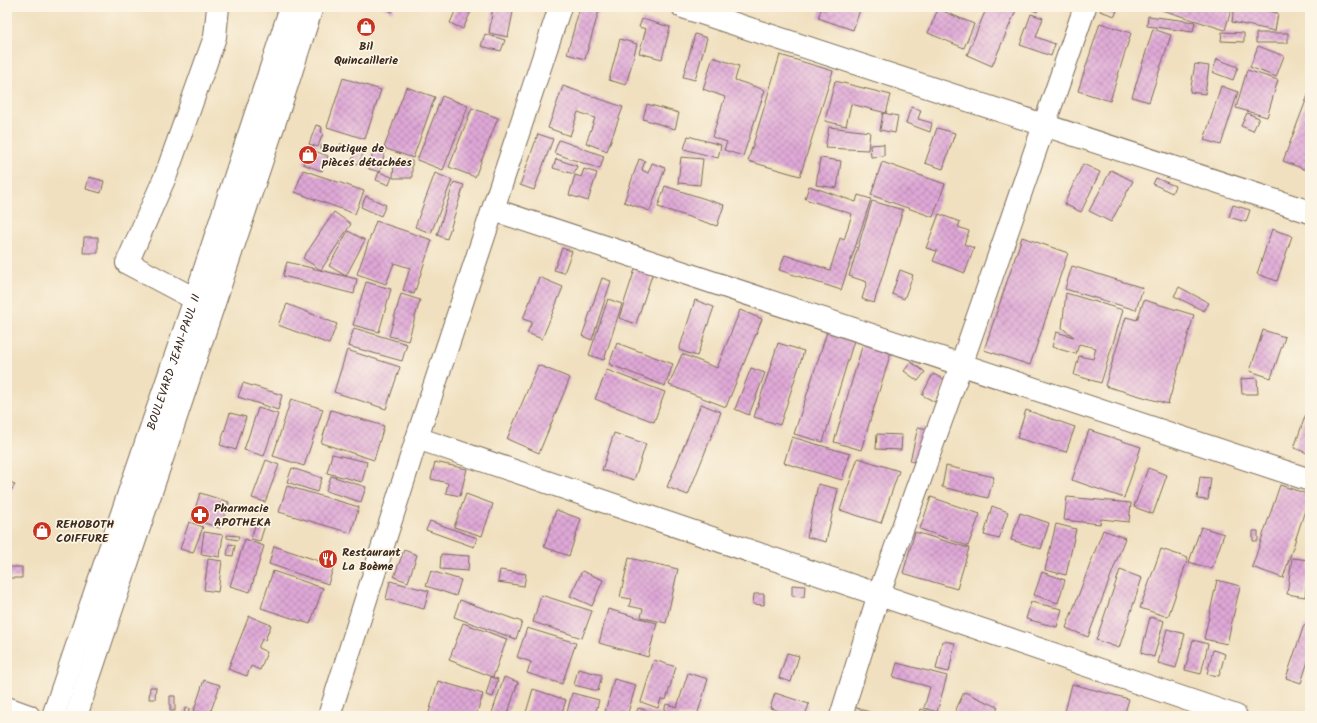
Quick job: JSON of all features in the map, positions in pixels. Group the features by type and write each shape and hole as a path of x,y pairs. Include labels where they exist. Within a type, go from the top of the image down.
{"street":[{"path":"195,299 127,263 166,175 215,37 218,7"},
{"name":"BOULEVARD JEAN-PAUL II","path":"53,716 195,299 292,7"},
{"name":"BOULEVARD JEAN-PAUL II","path":"76,716 281,105 312,7"},
{"path":"330,716 417,438 494,210 560,7"},
{"path":"683,7 1310,212"},
{"path":"841,716 879,594 961,365 1085,7"},
{"path":"494,210 1310,480"},
{"path":"417,438 1236,716"},
{"path":"7,708 29,716"}],"building":[{"path":"382,7 394,7 392,12"},
{"path":"457,7 473,7 463,29 450,23"},
{"path":"493,7 514,7 508,37 489,33"},
{"path":"580,7 600,7 585,59 567,54"},
{"path":"822,7 861,7 853,30 818,18"},
{"path":"987,7 1017,8 992,66 967,55"},
{"path":"1025,7 1039,7 1037,12"},
{"path":"1101,7 1118,7 1115,16 1100,11"},
{"path":"1163,7 1232,7 1225,30 1162,10"},
{"path":"1234,7 1248,7 1278,13 1275,31 1232,22"},
{"path":"938,9 974,24 964,48 928,33"},
{"path":"1031,14 1043,18 1036,37 1055,44 1051,56 1020,45"},
{"path":"1148,16 1195,22 1193,32 1147,26"},
{"path":"642,19 670,27 662,59 639,53 646,29 639,27"},
{"path":"1100,23 1131,33 1110,101 1078,91"},
{"path":"1153,29 1171,35 1149,102 1132,97"},
{"path":"1222,32 1244,33 1244,42 1221,41"},
{"path":"1256,33 1288,33 1288,43 1256,43"},
{"path":"485,34 505,40 501,51 481,46"},
{"path":"695,34 707,38 695,80 683,77"},
{"path":"620,39 637,44 626,85 609,80"},
{"path":"1258,46 1284,56 1276,77 1250,67"},
{"path":"780,55 833,71 800,176 748,161"},
{"path":"713,57 739,66 735,80 765,90 743,156 724,150 727,142 712,137 725,97 703,89"},
{"path":"1217,59 1238,67 1233,80 1212,72"},
{"path":"1195,64 1209,66 1205,94 1190,92"},
{"path":"1247,70 1278,80 1267,117 1236,108"},
{"path":"343,78 381,90 365,139 327,127"},
{"path":"835,81 891,95 886,113 851,104 846,126 825,121"},
{"path":"563,86 623,107 607,151 586,143 595,118 578,112 570,136 548,128"},
{"path":"1221,86 1238,92 1221,145 1204,140"},
{"path":"406,87 435,97 413,158 384,148"},
{"path":"1310,90 1310,167 1309,171 1283,161"},
{"path":"442,96 468,106 443,170 417,160"},
{"path":"647,104 679,113 675,129 643,119"},
{"path":"911,107 921,110 918,119 932,123 930,132 906,123"},
{"path":"472,108 498,118 475,177 449,167"},
{"path":"883,113 898,116 895,133 880,130"},
{"path":"1247,113 1259,118 1253,131 1241,126"},
{"path":"316,125 322,127 321,132 323,133 318,147 309,144"},
{"path":"829,127 870,132 868,150 825,148"},
{"path":"937,128 955,133 943,169 925,163"},
{"path":"538,134 553,139 534,190 520,185"},
{"path":"688,136 721,145 718,158 684,149"},
{"path":"559,140 604,156 600,169 554,153"},
{"path":"340,144 349,145 348,150 340,148"},
{"path":"884,144 884,156 871,157 870,145"},
{"path":"321,145 327,145 327,150 321,150"},
{"path":"361,145 367,148 357,164 351,161"},
{"path":"374,148 385,151 380,172 369,169"},
{"path":"309,149 328,156 322,171 303,164"},
{"path":"681,157 703,159 700,185 678,183"},
{"path":"820,158 841,161 837,188 816,185"},
{"path":"556,159 577,166 574,174 553,168"},
{"path":"639,159 645,161 642,170 648,173 652,163 665,168 650,211 624,202"},
{"path":"394,160 412,161 412,178 393,178"},
{"path":"882,162 945,184 933,217 871,195"},
{"path":"1083,164 1100,172 1081,212 1064,204"},
{"path":"584,169 597,173 588,201 569,195 575,175 581,177"},
{"path":"303,170 364,191 355,214 295,192"},
{"path":"1111,170 1133,181 1111,222 1089,211"},
{"path":"379,172 392,177 389,185 376,180"},
{"path":"435,173 452,180 431,233 415,227"},
{"path":"89,177 104,181 101,193 86,189"},
{"path":"1156,178 1175,186 1172,193 1153,184"},
{"path":"454,182 464,185 447,239 437,235"},
{"path":"665,186 724,205 717,226 658,207"},
{"path":"809,186 856,202 858,195 871,199 841,290 779,270 785,255 830,270 840,238 844,240 852,214 805,199"},
{"path":"366,196 386,205 381,216 361,207"},
{"path":"872,201 903,210 874,303 862,299 867,282 849,276"},
{"path":"1233,205 1250,210 1246,222 1229,217"},
{"path":"334,212 351,224 321,270 303,258"},
{"path":"939,214 960,222 958,227 969,231 964,244 974,248 965,273 933,261 937,251 926,248"},
{"path":"376,221 432,240 414,294 403,290 410,268 394,263 386,284 357,274"},
{"path":"1272,229 1292,236 1277,281 1257,274"},
{"path":"348,231 365,240 346,276 329,266"},
{"path":"84,237 98,237 98,253 83,253"},
{"path":"1022,237 1068,253 1030,365 984,350"},
{"path":"562,248 572,251 564,273 554,270"},
{"path":"287,262 357,279 354,294 283,276"},
{"path":"637,263 654,269 636,324 619,318"},
{"path":"1072,266 1143,288 1136,310 1065,289"},
{"path":"900,270 913,275 904,299 892,294"},
{"path":"539,277 563,287 542,339 527,333 532,322 523,319"},
{"path":"602,278 611,281 592,340 582,336"},
{"path":"366,282 391,289 379,332 353,325"},
{"path":"1179,287 1209,303 1204,311 1174,296"},
{"path":"1066,293 1123,310 1101,383 1074,375 1079,356 1093,359 1096,348 1079,344 1076,354 1052,347 1056,332 1074,337 1062,328"},
{"path":"401,294 420,300 408,341 389,336"},
{"path":"608,299 622,304 604,360 589,355"},
{"path":"695,300 714,307 697,356 679,350"},
{"path":"1144,300 1194,315 1168,404 1105,386 1126,317 1137,320"},
{"path":"287,304 337,324 329,344 278,325"},
{"path":"740,310 762,319 726,407 669,385 682,354 717,368"},
{"path":"829,326 856,334 823,442 794,434"},
{"path":"354,328 407,344 402,361 348,346"},
{"path":"1263,330 1285,337 1271,378 1250,371"},
{"path":"864,340 892,349 861,450 834,442"},
{"path":"617,343 673,364 665,386 609,364"},
{"path":"778,343 804,351 780,425 754,417"},
{"path":"347,350 400,367 386,409 334,392"},
{"path":"911,362 925,372 918,381 904,371"},
{"path":"538,365 570,378 539,453 507,439"},
{"path":"751,368 765,373 749,415 735,409"},
{"path":"607,370 665,392 654,422 595,399"},
{"path":"933,374 946,380 935,402 922,395"},
{"path":"1257,378 1258,394 1242,394 1241,379"},
{"path":"243,383 282,395 278,410 238,397"},
{"path":"291,399 323,409 304,466 273,456"},
{"path":"1310,402 1310,454 1294,448"},
{"path":"701,404 721,412 688,495 667,487"},
{"path":"258,408 278,414 264,456 244,450"},
{"path":"331,410 384,426 374,460 321,443"},
{"path":"1026,410 1075,427 1066,452 1017,438"},
{"path":"230,413 246,417 236,450 220,445"},
{"path":"918,427 928,429 921,463 910,461"},
{"path":"1089,430 1141,447 1124,498 1072,480"},
{"path":"614,433 646,444 634,480 602,470"},
{"path":"877,434 902,435 901,450 876,449"},
{"path":"792,437 850,454 842,480 784,463"},
{"path":"332,454 367,462 362,482 327,473"},
{"path":"858,458 899,471 881,523 840,510"},
{"path":"266,460 279,465 265,502 252,498"},
{"path":"435,462 467,469 460,496 446,493 448,483 431,479"},
{"path":"946,466 994,477 988,498 942,487"},
{"path":"292,468 322,478 317,492 287,482"},
{"path":"1148,468 1167,475 1153,514 1134,507"},
{"path":"331,476 366,487 361,502 326,491"},
{"path":"1200,477 1211,478 1208,500 1197,499"},
{"path":"7,479 15,485 7,496"},
{"path":"818,484 838,489 826,542 807,537"},
{"path":"1280,485 1310,495 1283,578 1252,567"},
{"path":"287,486 359,507 351,533 279,512"},
{"path":"200,493 229,502 220,528 192,519"},
{"path":"466,494 493,504 482,536 454,527"},
{"path":"931,497 980,514 968,546 920,529"},
{"path":"1067,497 1131,503 1129,522 1101,519 1100,524 1064,520"},
{"path":"992,506 1008,512 999,539 984,535"},
{"path":"556,510 581,519 569,556 544,547"},
{"path":"1020,513 1049,523 1041,549 1011,540"},
{"path":"430,521 477,538 474,547 426,530"},
{"path":"189,522 203,527 193,553 180,549"},
{"path":"256,522 265,525 260,541 251,539"},
{"path":"1056,524 1076,529 1066,575 1045,570"},
{"path":"1201,527 1224,534 1212,569 1189,562"},
{"path":"1103,530 1125,538 1088,637 1066,628"},
{"path":"1253,531 1258,531 1258,541 1253,541"},
{"path":"204,532 223,535 220,557 201,554"},
{"path":"915,532 969,548 957,589 903,573"},
{"path":"227,535 239,536 238,540 227,538"},
{"path":"245,539 264,546 250,592 230,586"},
{"path":"229,544 235,545 233,556 227,555"},
{"path":"274,546 334,566 328,584 269,564"},
{"path":"1161,549 1188,558 1168,617 1140,608"},
{"path":"404,550 417,555 408,582 394,577"},
{"path":"441,554 469,556 468,571 440,569"},
{"path":"629,558 678,569 666,623 641,617 643,609 629,606 631,599 620,597"},
{"path":"1292,558 1310,560 1305,597 1287,594"},
{"path":"208,559 222,561 218,592 204,590"},
{"path":"7,567 22,567 22,578 7,578"},
{"path":"500,570 526,574 524,586 498,582"},
{"path":"1120,570 1142,578 1119,648 1096,640"},
{"path":"273,571 323,588 310,624 261,608"},
{"path":"431,571 461,580 456,596 426,586"},
{"path":"582,571 603,580 592,606 570,596"},
{"path":"1042,572 1065,580 1058,603 1034,595"},
{"path":"1217,580 1240,586 1227,644 1204,639"},
{"path":"390,581 429,591 424,609 386,599"},
{"path":"792,585 805,586 804,597 792,596"},
{"path":"754,594 764,594 764,605 753,604"},
{"path":"541,595 592,611 582,638 533,622"},
{"path":"460,600 522,622 516,639 454,617"},
{"path":"1031,602 1062,609 1057,627 1026,619"},
{"path":"608,609 657,623 648,657 599,643"},
{"path":"249,616 271,625 265,640 262,639 258,648 267,652 260,670 251,666 247,676 228,669"},
{"path":"1150,617 1164,621 1154,657 1141,653"},
{"path":"463,623 507,639 493,677 449,660"},
{"path":"1304,625 1310,627 1310,655 1301,683 1286,678"},
{"path":"527,628 576,643 562,684 527,673 531,662 517,657"},
{"path":"1167,629 1185,634 1176,668 1158,663"},
{"path":"1193,640 1208,644 1201,674 1185,670"},
{"path":"942,641 955,643 949,672 936,669"},
{"path":"1213,650 1225,654 1219,676 1207,674"},
{"path":"787,653 799,656 791,682 779,678"},
{"path":"654,660 676,667 666,700 661,699 658,708 641,702"},
{"path":"897,663 947,676 937,712 924,708 930,687 893,677"},
{"path":"578,669 602,675 598,691 574,685"},
{"path":"688,673 708,679 697,716 635,716 638,708 663,715 666,704 677,707"},
{"path":"491,677 498,679 493,697 486,695"},
{"path":"504,677 518,682 507,716 491,716"},
{"path":"614,679 636,685 627,716 604,716"},
{"path":"204,680 220,685 209,716 192,716"},
{"path":"438,681 483,694 476,716 428,716"},
{"path":"1072,684 1129,699 1124,716 1064,716"},
{"path":"150,687 156,687 155,699 149,699"},
{"path":"533,689 566,700 561,716 525,716"},
{"path":"964,692 998,707 994,716 953,716"},
{"path":"572,693 599,700 595,716 566,716"},
{"path":"775,693 809,704 805,716 796,716 770,708"},
{"path":"170,696 175,696 175,711 170,711"},
{"path":"854,707 882,716 851,716"},
{"path":"185,708 189,708 188,716 184,716"},
{"path":"921,709 936,714 935,716 919,716"}],"place":[{"name":"Bil Quincaillerie","path":"366,27"},
{"name":"Boutique de pièces détachées","path":"308,155"},
{"name":"Pharmacie APOTHEKA","path":"200,515"},
{"name":"REHOBOTH COIFFURE","path":"42,531"},
{"name":"Restaurant La Boème","path":"328,559"}]}
